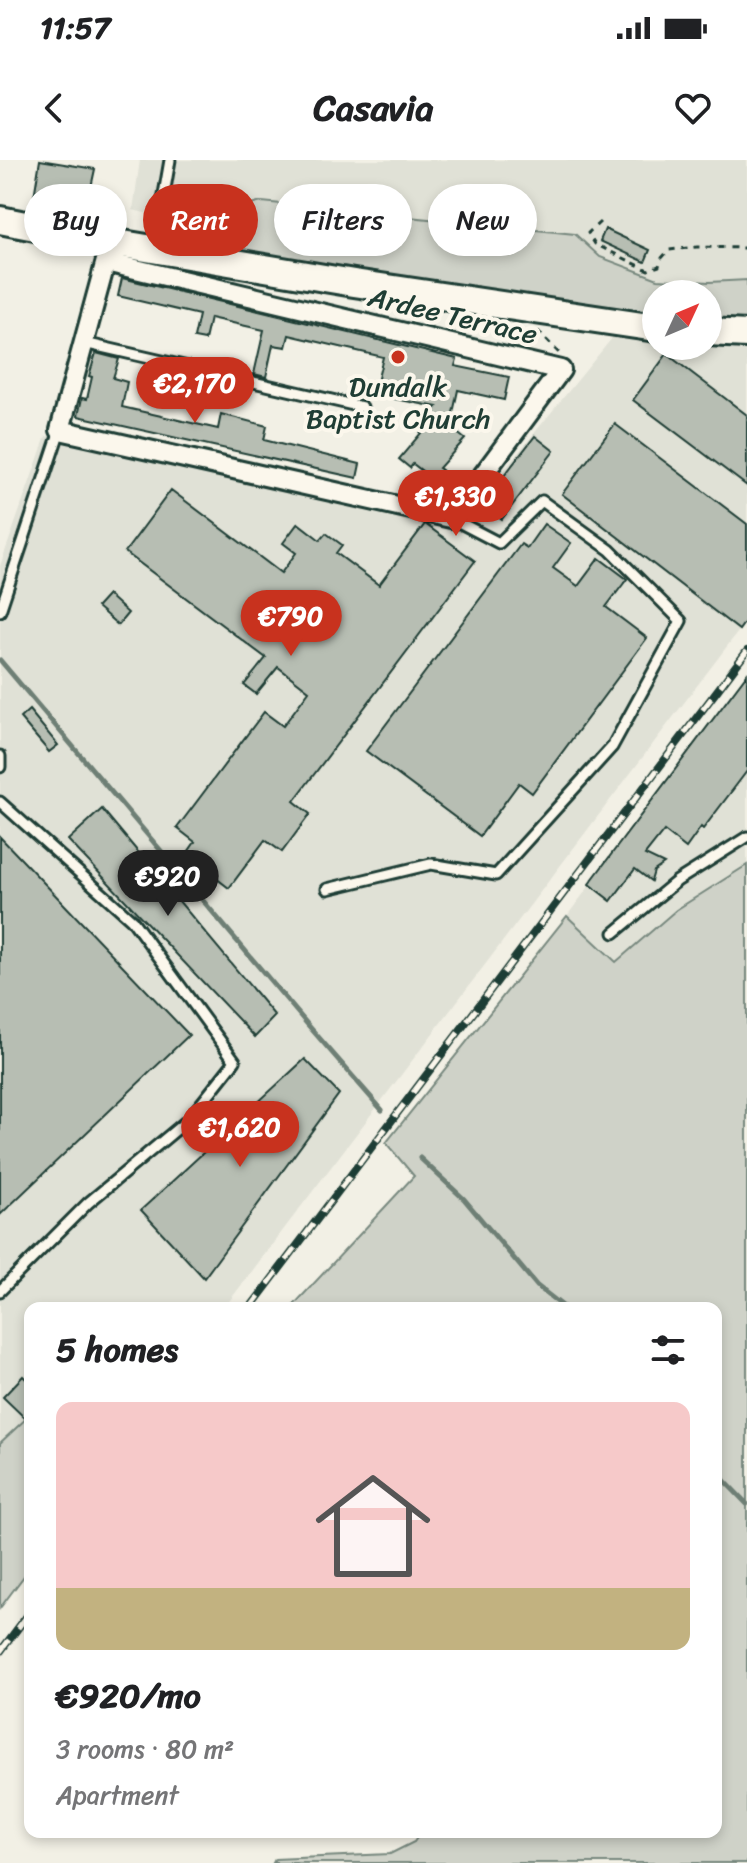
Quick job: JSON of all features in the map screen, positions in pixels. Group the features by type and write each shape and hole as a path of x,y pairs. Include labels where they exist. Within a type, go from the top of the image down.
{"main road":[{"path":"0,220 24,227"},
{"path":"168,256 198,270 642,326"},
{"path":"722,333 747,334"}],"street":[{"path":"108,256 60,430 451,518"},
{"name":"Ardee Terrace","path":"127,256 198,270 561,370 451,518"}],"lane":[{"path":"166,184 170,160"},
{"path":"84,343 362,407"},
{"path":"0,608 60,430"},
{"path":"327,889 431,864 496,875 612,747 681,621 610,550 542,501 499,543 451,518"},
{"path":"0,756 0,767"},
{"path":"0,802 132,920 235,1061 189,1119 88,1203 0,1291"},
{"path":"614,933 677,881 747,837"}],"path":[{"path":"600,222 588,233 595,244 648,270 659,266 669,250 747,248"},
{"path":"532,310 535,328 560,352 561,370"}],"shaded area":[{"path":"140,160 747,160 747,321 722,304 722,280 642,280 642,292 357,256 412,256 412,184 274,184 274,246 258,244 258,184 143,184 143,212 133,210"},
{"path":"258,203 274,203 274,256 412,256 412,217 428,219 428,256 537,256 537,230 575,234 600,257 658,279 675,280 642,280 642,314 510,297 258,254"},
{"path":"747,280 747,321 722,321 722,281"},
{"path":"617,332 642,335 642,360 722,360 722,343 747,344 747,620 229,1302 24,1302 24,1421 0,1443 0,566 46,436 455,530"},
{"path":"747,674 747,865 676,910 616,962 567,916"},
{"path":"747,865 747,1863 273,1863 275,1859 390,1854 417,1838 722,1838 722,1302 297,1302 414,1176 386,1143 567,916 616,962 676,910"},
{"path":"24,1421 24,1576 0,1608 0,1443"}],"building":[{"path":"40,160 95,169 92,184 36,184"},
{"path":"605,229 650,250 645,262 600,241"},
{"path":"122,278 457,359 455,366 509,377 504,400 458,390 450,427 465,439 439,468 442,470 434,480 413,464 410,468 399,459 427,426 424,424 437,407 374,395 383,357 289,335 286,347 273,345 266,377 254,374 264,330 210,318 205,340 194,338 199,315 118,296"},
{"path":"96,353 119,359 113,378 127,382 122,407 218,429 221,414 267,426 264,440 360,464 357,478 78,416 82,398 87,399 92,377 89,376"},
{"path":"663,360 675,360 747,415 747,486 633,400"},
{"path":"158,368 235,386 233,393 156,376"},
{"path":"615,424 747,524 747,619 739,630 562,494"},
{"path":"535,436 554,451 502,519 482,504"},
{"path":"171,490 281,573 296,553 283,543 298,523 320,540 326,533 342,545 336,553 379,585 425,524 475,561 294,801 310,814 282,852 265,840 229,888 186,855 195,842 177,828 264,712 283,726 309,691 278,667 256,694 244,685 266,658 125,552"},
{"path":"544,524 571,543 553,568 578,586 599,558 627,579 606,607 647,638 532,793 519,783 480,836 366,751 521,544 527,548"},
{"path":"108,595 128,613 118,625 97,607"},
{"path":"747,674 747,771 686,848 664,831 645,855 664,864 654,871 651,881 635,869 611,901 589,884"},
{"path":"29,710 58,745 49,752 20,718"},
{"path":"102,809 275,1016 255,1037 68,840"},
{"path":"0,837 189,1035 0,1215"},
{"path":"305,1059 339,1094 204,1278 141,1210"},
{"path":"23,1376 24,1417 3,1397"}],"waterway":[{"path":"0,660 382,1110"},
{"path":"420,1158 464,1199 537,1286 557,1302"},
{"path":"722,1478 747,1504"}],"railway":[{"path":"255,1302 747,651"},
{"path":"0,1652 24,1620"}],"place":[{"name":"Dundalk Baptist Church","path":"398,357"}]}
